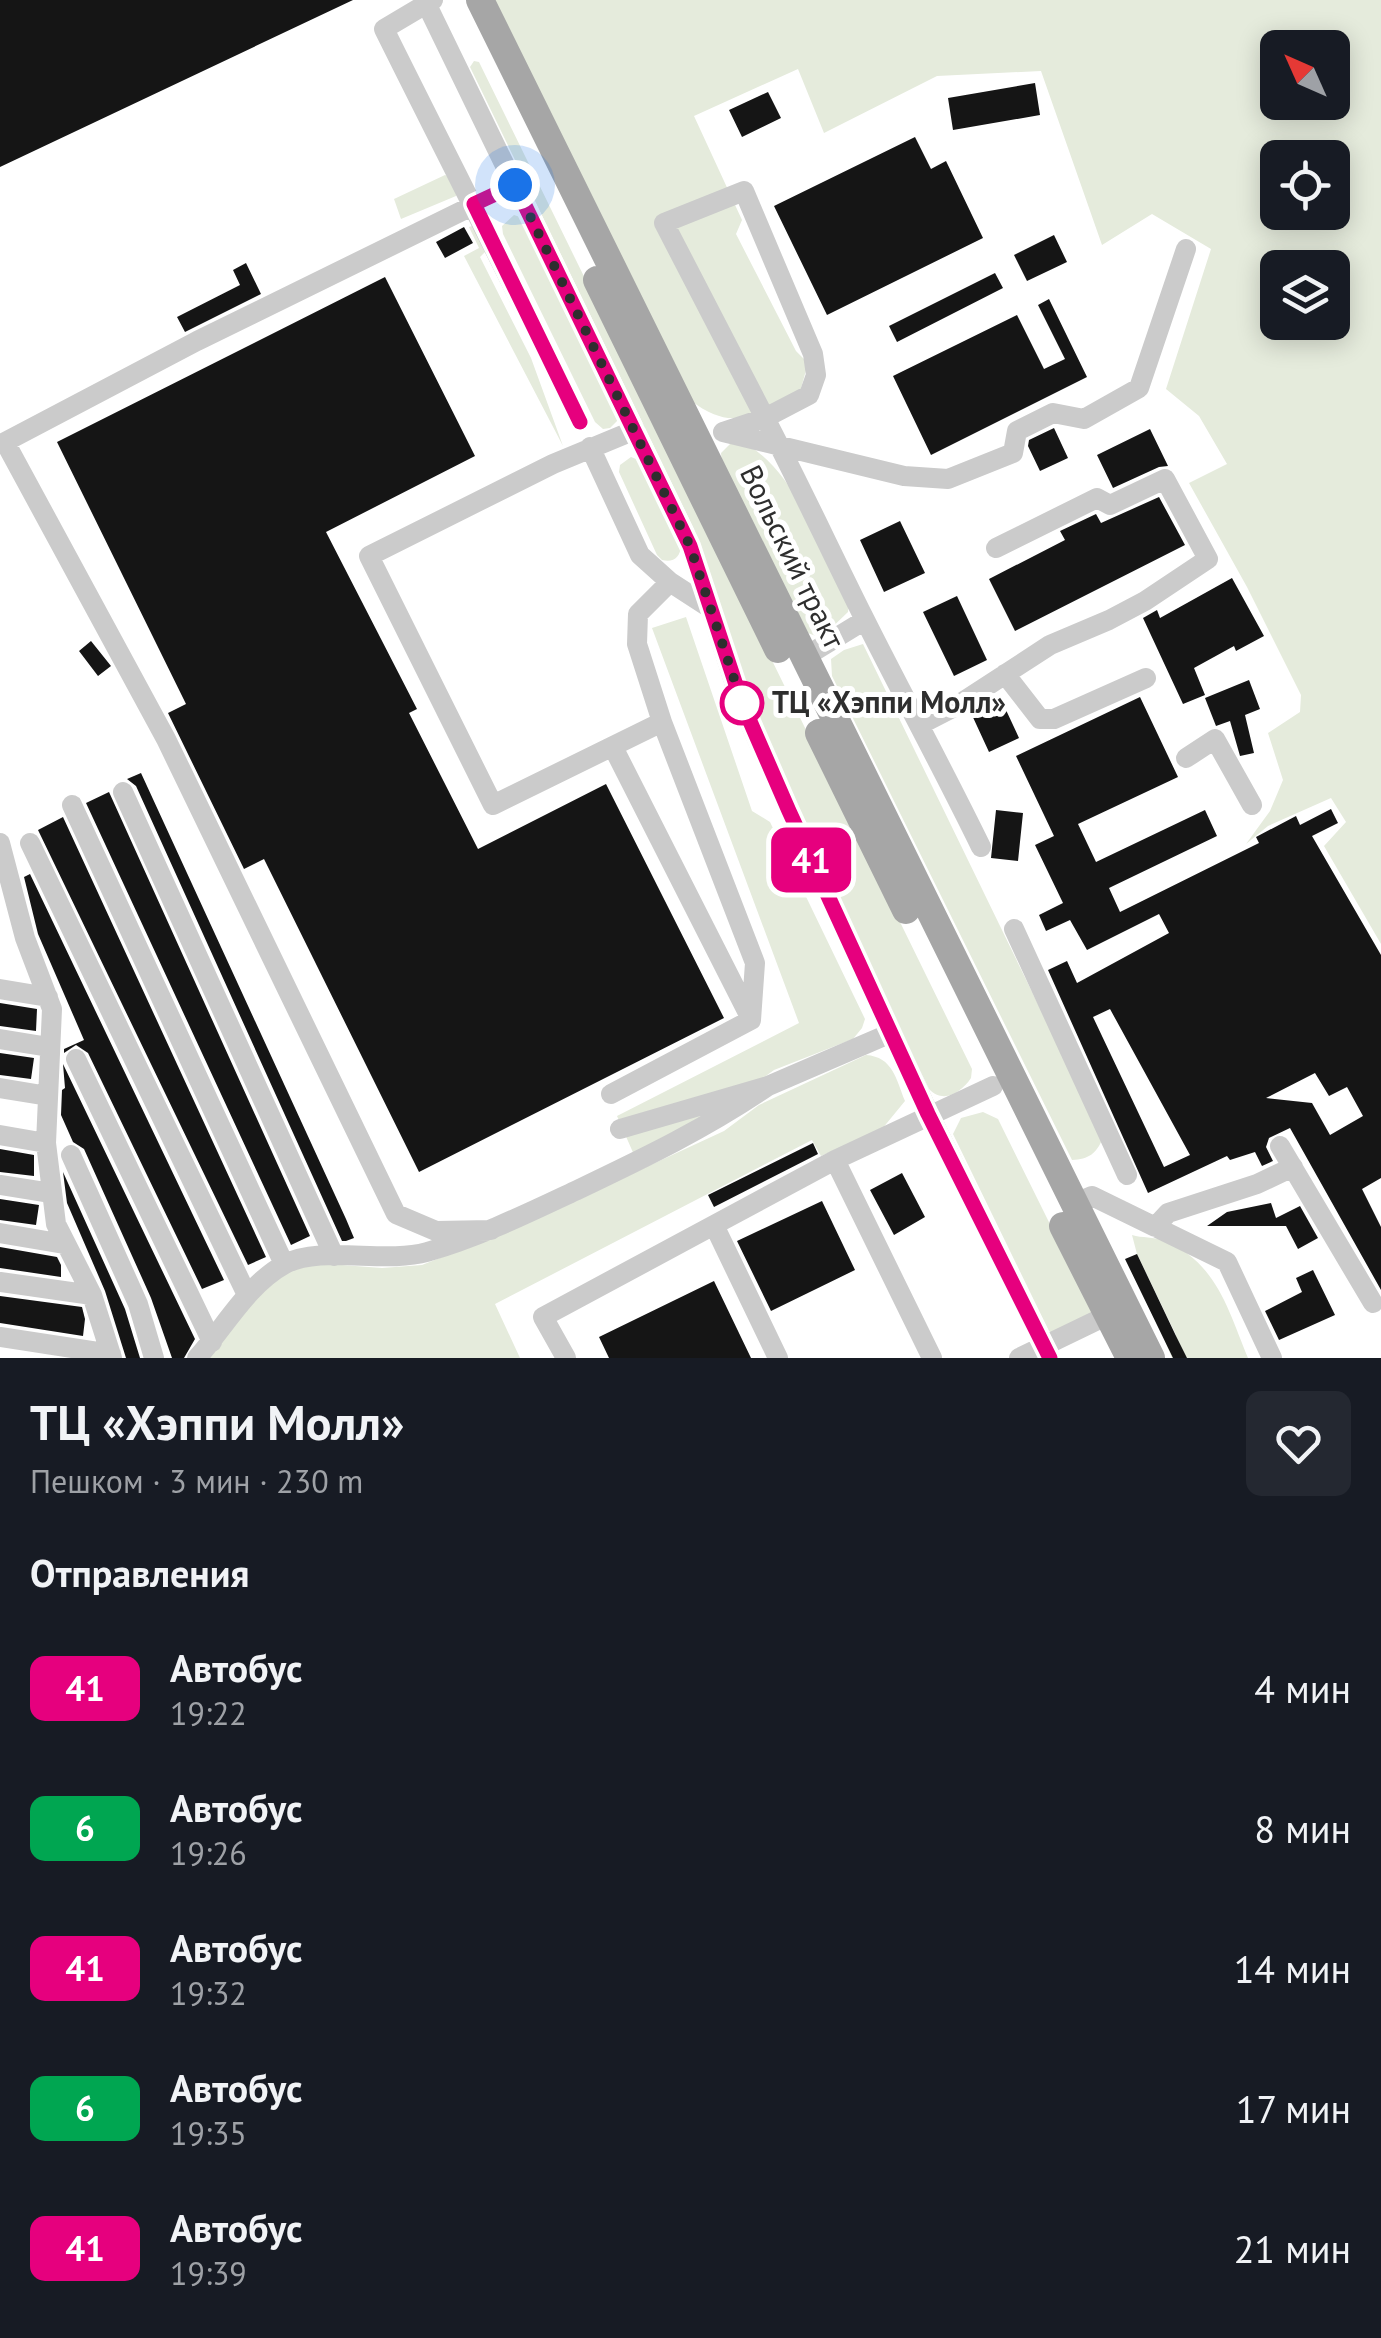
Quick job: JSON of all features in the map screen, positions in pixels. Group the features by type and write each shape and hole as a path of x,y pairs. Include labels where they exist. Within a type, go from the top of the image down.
{"main road":[{"name":"Вольский тракт","path":"460,0 1130,1358"},
{"name":"Вольский тракт","path":"480,0 710,434 804,658 1082,1200 1151,1358"}],"street":[{"path":"580,422 384,29 430,2 690,546 707,606 749,721 928,1114 1047,1352"},
{"path":"492,1230 436,1231 396,1214 166,739 5,442 197,340 515,185"},
{"path":"710,434 765,418 810,394 816,375 813,354 744,192 664,223 765,418 781,448 865,620 921,724 980,848"},
{"path":"710,434 904,476 948,480 1014,453 1017,431 1053,413 1084,418 1139,388 1186,250"},
{"path":"635,430 590,447 369,556 493,806 662,722"},
{"path":"590,447 640,555 670,582 707,606"},
{"path":"921,724 1050,645 1145,601 1208,558 1165,478 1110,505 1096,498 996,548"},
{"path":"670,582 638,614 636,644 755,963 751,1020"},
{"path":"804,658 865,620"},
{"path":"1005,674 1040,720 1054,720 1146,678"},
{"path":"1186,758 1215,740 1252,805"},
{"path":"613,747 751,1020"},
{"path":"123,792 334,1256"},
{"path":"72,806 284,1264"},
{"path":"0,843 25,938 52,1009 46,1143 56,1224 92,1295 111,1356 0,1337"},
{"path":"30,843 246,1295"},
{"path":"1014,929 1128,1175"},
{"path":"0,989 48,998"},
{"path":"611,1094 751,1020"},
{"path":"620,1129 768,1086 892,1033"},
{"path":"0,1038 49,1047"},
{"path":"76,1059 205,1350 246,1295 284,1264 305,1257 366,1258 423,1253 492,1230 662,1150 768,1086"},
{"path":"566,1358 543,1317 835,1160 993,1086"},
{"path":"0,1088 48,1096"},
{"path":"0,1136 46,1143"},
{"path":"1280,1146 1373,1303"},
{"path":"71,1156 138,1304 154,1358"},
{"path":"835,1160 932,1358"},
{"path":"1154,1227 1168,1213 1256,1184 1293,1167"},
{"path":"0,1185 51,1192"},
{"path":"1082,1200 1154,1227 1227,1262 1272,1358"},
{"path":"714,1225 778,1358"},
{"path":"0,1233 64,1244"},
{"path":"0,1282 92,1295"},
{"path":"1018,1358 1047,1352 1108,1315"}],"green space":[{"path":"493,0 1381,0 1381,944 1324,846 1346,822 1331,798 1268,826 1246,844 1270,811 1283,780 1268,733 1300,712 1301,695 1189,483 1227,464 1199,416 1166,389 1211,249 1152,214 1102,245 1041,71 937,76 824,133 798,69 694,116 742,220 736,234 796,351 808,363 800,392 757,413 733,418 706,411 690,400"},
{"path":"474,61 479,62 972,1069 967,1083 951,1095 940,1096 929,1089 797,817 759,724 694,529 470,67"},
{"path":"445,175 458,192 456,196 401,219 394,199"},
{"path":"514,215 520,217 619,419 610,428 603,429 595,422 503,234 502,226"},
{"path":"475,225 485,252 480,257 531,358 563,446 464,256 479,248 469,227"},
{"path":"733,441 753,448 787,484 803,508 849,604 848,612 821,638 808,633 722,464 721,453"},
{"path":"631,457 641,461 681,546 673,560 662,560 657,555 619,472 620,465"},
{"path":"686,617 752,811 770,822 865,1019 853,1039 774,1070 716,1112 635,1157 617,1116 799,1023 652,628"},
{"path":"863,644 1103,1138 1087,1157 1072,1160 832,676 831,659"},
{"path":"866,1055 888,1065 905,1101 882,1129 821,1156 812,1140 495,1304 520,1358 206,1358 288,1261 382,1268 422,1265 508,1231 724,1131 759,1105"},
{"path":"983,1112 998,1119 1092,1309 1091,1317 1053,1334 953,1134 961,1118"},
{"path":"1132,1235 1163,1240 1196,1261 1227,1305 1248,1358 1172,1358 1165,1341 1176,1335 1137,1254"}],"building":[{"path":"0,0 353,0 0,167"},
{"path":"1035,83 1040,115 953,130 948,98"},
{"path":"768,92 781,118 742,137 729,110"},
{"path":"915,137 931,169 946,161 983,238 827,315 774,206"},
{"path":"464,227 473,243 445,258 436,242"},
{"path":"1054,235 1067,262 1027,281 1014,255"},
{"path":"246,263 261,294 185,332 177,317 240,285 233,270"},
{"path":"995,273 1003,288 897,342 889,326"},
{"path":"385,277 475,456 326,532 417,709 409,713 478,849 606,784 724,1018 419,1172 264,859 244,869 168,713 186,704 57,442"},
{"path":"1049,299 1087,377 931,455 893,376 1017,315 1044,369 1065,359 1038,305"},
{"path":"1054,428 1068,458 1040,471 1029,440"},
{"path":"1150,429 1168,466 1113,488 1097,455"},
{"path":"1159,497 1185,545 1015,631 989,579 1065,540 1060,531 1096,514 1101,523"},
{"path":"900,521 925,573 884,592 860,540"},
{"path":"1232,578 1264,636 1236,651 1234,646 1194,668 1205,695 1183,704 1143,618 1157,610 1160,618"},
{"path":"957,596 987,660 954,676 923,612"},
{"path":"91,641 111,666 98,676 79,651"},
{"path":"1249,680 1260,709 1245,715 1254,753 1240,756 1230,721 1216,726 1205,698"},
{"path":"999,695 1019,738 989,752 971,713"},
{"path":"1140,697 1178,777 1078,824 1096,862 1205,810 1217,836 1109,888 1120,912 1259,843 1256,837 1296,816 1300,825 1331,809 1338,823 1312,836 1381,955 1381,1178 1362,1189 1381,1227 1381,1290 1290,1128 1269,1138 1266,1147 1273,1161 1262,1166 1255,1152 1230,1160 1227,1156 1148,1193 1048,970 1067,961 1077,983 1169,933 1159,914 1087,950 1070,920 1046,931 1039,915 1063,903 1035,845 1054,836 1016,756","holes":["1110,1009 1190,1155 1164,1167 1093,1017","1315,1073 1329,1096 1347,1087 1363,1116 1330,1135 1312,1103 1266,1098"]},
{"path":"141,773 354,1238 342,1241 136,786 127,779"},
{"path":"109,792 310,1236 291,1245 86,803"},
{"path":"996,810 1023,813 1018,861 991,858"},
{"path":"63,817 266,1257 248,1265 38,830"},
{"path":"30,874 224,1280 202,1289 88,1053 76,1045 64,1053 64,1049 84,1040 38,934 24,877"},
{"path":"0,1003 37,1009 36,1031 0,1026"},
{"path":"0,1053 34,1058 31,1079 0,1075"},
{"path":"63,1064 195,1339 184,1358 172,1358 151,1298 84,1149 73,1142 61,1115"},
{"path":"813,1143 818,1154 714,1207 708,1195"},
{"path":"0,1149 34,1155 34,1176 0,1172"},
{"path":"63,1172 125,1309 140,1358 126,1358 105,1291 67,1203"},
{"path":"902,1173 925,1217 894,1235 870,1190"},
{"path":"0,1199 39,1205 36,1225 0,1220"},
{"path":"822,1201 855,1270 771,1311 737,1241"},
{"path":"1271,1203 1276,1218 1300,1206 1318,1238 1298,1249 1286,1226 1207,1226 1227,1212"},
{"path":"0,1247 57,1257 61,1277 0,1268"},
{"path":"1137,1254 1187,1358 1173,1358 1125,1259"},
{"path":"1313,1270 1335,1315 1279,1340 1265,1311 1302,1292 1296,1278"},
{"path":"714,1281 751,1358 609,1358 599,1337"},
{"path":"0,1296 82,1307 83,1336 0,1323"}],"bus line":[{"name":"41","path":"580,422 474,204 515,185 690,546 742,703 789,811 928,1114 1050,1358"}],"place":[{"name":"ТЦ «Хэппи Молл»","path":"742,703"}],"route":[{"path":"515,185 690,546 742,703"}]}
